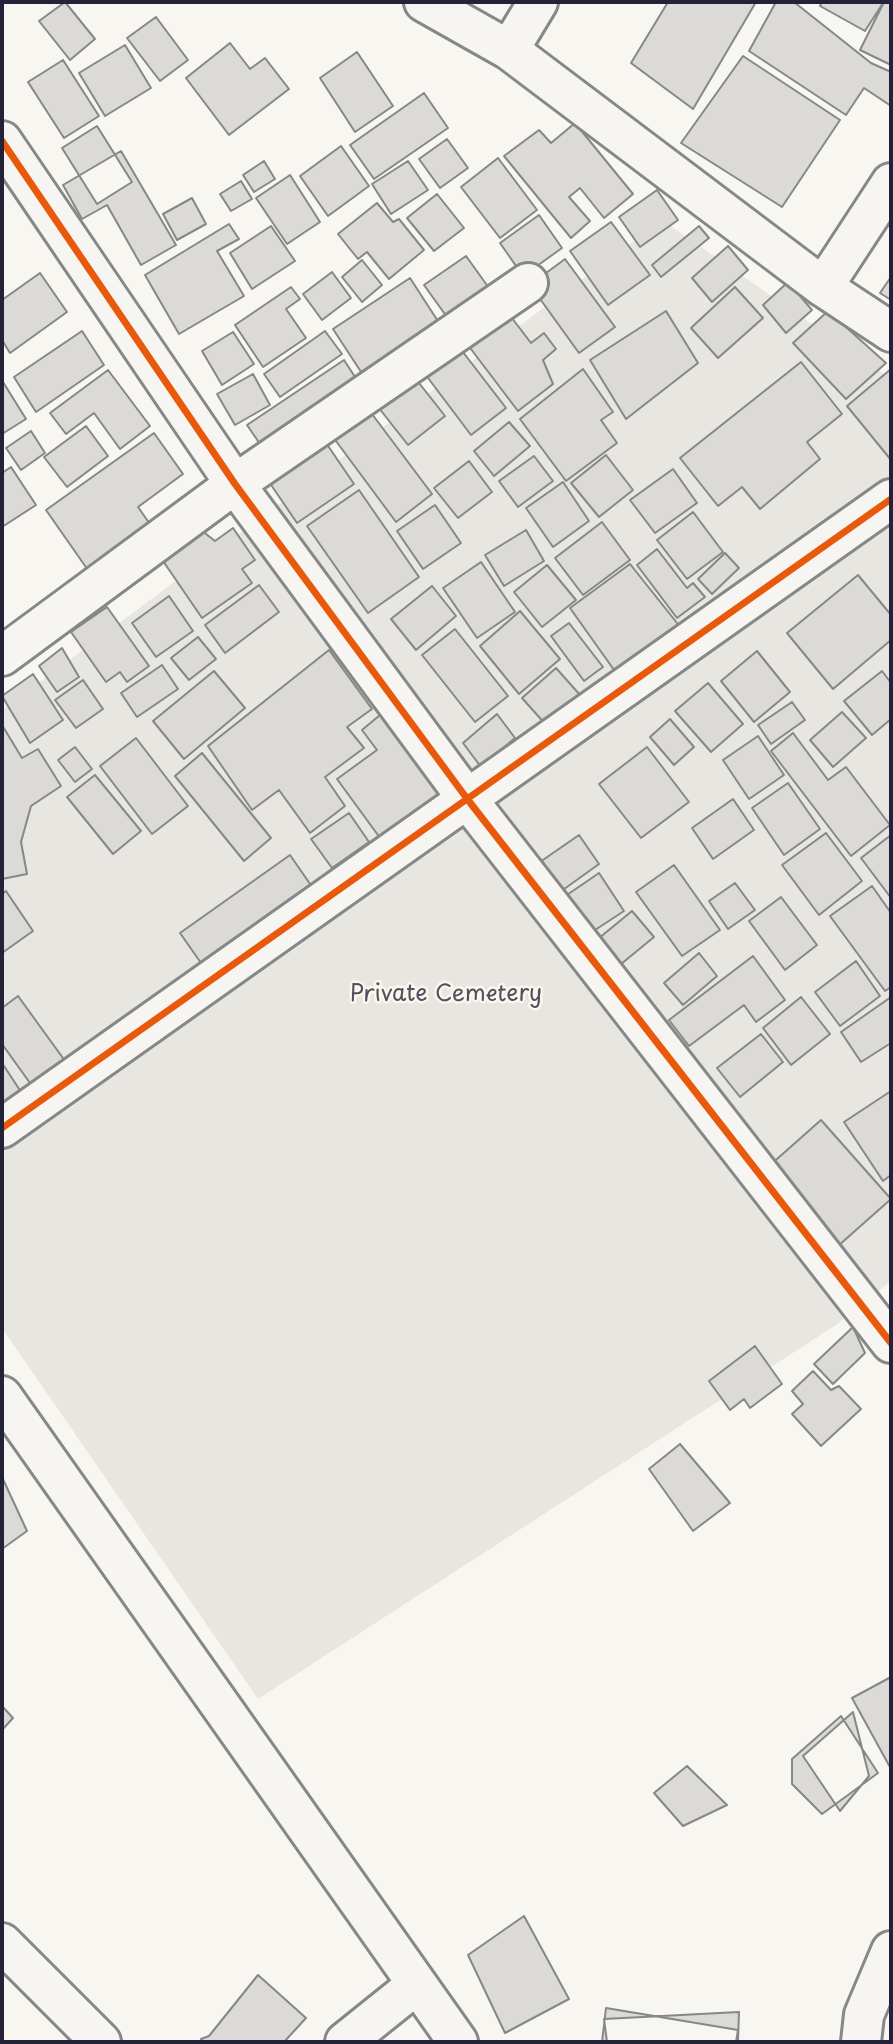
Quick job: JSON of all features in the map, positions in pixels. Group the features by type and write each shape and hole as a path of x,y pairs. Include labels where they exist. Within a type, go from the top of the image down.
{"street":[{"path":"424,2 509,50 823,286 891,332"},
{"path":"509,50 538,2"},
{"path":"2,141 235,484 468,800 891,1343"},
{"path":"823,286 891,183"},
{"path":"2,656 235,484 528,283"},
{"path":"2,1128 891,499"},
{"path":"2,1395 458,2042"},
{"path":"2,1943 101,2042"},
{"path":"861,2042 864,2015 891,1951"},
{"path":"345,2042 416,1985"}],"green space":[{"name":"Private Cemetery","path":"662,220 891,379 891,1281 836,1325 258,1699 2,1328 2,710"}],"building":[{"path":"65,2 95,39 70,60 39,21"},
{"path":"668,2 756,2 693,109 631,63"},
{"path":"776,2 794,2 871,63 891,72 891,106 864,88 846,115 749,51"},
{"path":"822,2 883,3 865,31 820,6"},
{"path":"884,2 891,2 891,65 860,50"},
{"path":"156,17 188,60 160,81 127,38"},
{"path":"230,43 250,69 265,58 289,89 229,135 186,78"},
{"path":"125,45 151,88 105,116 79,73"},
{"path":"357,52 393,106 355,132 320,78"},
{"path":"743,56 840,120 782,207 681,143"},
{"path":"63,60 99,116 64,138 28,82"},
{"path":"424,93 448,128 374,179 350,145"},
{"path":"575,123 633,194 604,218 580,188 569,197 590,221 571,238 504,156 539,130 551,143"},
{"path":"97,126 132,182 97,204 62,148"},
{"path":"447,139 468,168 440,188 419,159"},
{"path":"341,146 369,186 328,216 300,176"},
{"path":"121,151 176,245 141,265 107,205 82,219 63,185"},
{"path":"498,158 537,210 500,238 461,187"},
{"path":"264,161 275,179 254,192 243,175"},
{"path":"408,161 428,190 391,214 372,184"},
{"path":"290,175 320,222 287,244 256,198"},
{"path":"241,181 252,199 231,211 220,194"},
{"path":"657,190 678,220 640,247 619,217"},
{"path":"437,194 464,228 434,251 407,218"},
{"path":"192,198 206,224 177,240 163,214"},
{"path":"377,203 393,222 399,219 424,250 389,279 367,252 358,259 338,234"},
{"path":"539,215 562,248 523,276 500,243"},
{"path":"611,222 650,275 608,305 570,251"},
{"path":"229,224 239,239 217,251 244,296 179,334 145,275"},
{"path":"271,226 295,261 252,289 230,253"},
{"path":"699,226 709,238 661,277 652,265"},
{"path":"728,246 748,270 712,302 692,278"},
{"path":"466,256 494,295 452,324 424,285"},
{"path":"565,259 615,327 579,353 530,285"},
{"path":"362,260 382,285 362,302 342,277"},
{"path":"332,272 351,298 322,320 303,294"},
{"path":"40,273 67,312 10,353 2,340 2,300"},
{"path":"891,277 891,300 880,293"},
{"path":"410,278 443,329 367,381 333,329"},
{"path":"788,282 812,310 786,333 763,305"},
{"path":"291,287 300,299 286,309 306,338 263,367 235,325"},
{"path":"735,287 763,318 718,358 691,328"},
{"path":"502,305 531,343 544,333 556,349 543,360 553,384 518,411 461,336"},
{"path":"666,311 698,363 626,419 590,360"},
{"path":"828,311 886,363 846,399 793,343"},
{"path":"82,331 104,365 36,412 14,377"},
{"path":"325,331 342,354 280,397 264,374"},
{"path":"233,332 254,364 222,385 202,351"},
{"path":"456,343 506,408 471,435 422,370"},
{"path":"344,360 357,380 260,444 247,425"},
{"path":"801,362 842,414 807,442 820,459 760,509 742,487 718,506 680,458"},
{"path":"583,369 613,412 601,420 617,443 566,481 520,419"},
{"path":"891,369 891,460 847,406"},
{"path":"108,370 150,426 120,449 94,413 66,434 50,413"},
{"path":"253,374 270,405 235,425 217,394"},
{"path":"412,374 445,416 408,445 375,403"},
{"path":"2,383 26,419 2,434"},
{"path":"369,410 432,494 396,522 333,437"},
{"path":"509,422 530,446 494,476 474,451"},
{"path":"86,426 108,456 67,487 44,457"},
{"path":"31,431 45,453 21,470 6,448"},
{"path":"154,433 183,474 138,507 152,527 90,573 46,510"},
{"path":"322,437 354,484 297,523 265,476"},
{"path":"606,455 633,490 599,517 571,483"},
{"path":"534,456 553,481 518,507 499,481"},
{"path":"469,461 492,492 458,518 434,488"},
{"path":"11,467 36,505 2,527 2,473"},
{"path":"673,469 697,503 655,533 630,500"},
{"path":"563,482 589,521 553,547 526,508"},
{"path":"359,490 419,577 368,613 307,526"},
{"path":"435,505 461,543 423,569 397,531"},
{"path":"693,512 723,552 687,579 657,540"},
{"path":"602,522 630,560 583,595 555,558"},
{"path":"233,528 255,560 242,569 252,583 202,618 161,558 201,530 215,541"},
{"path":"526,530 544,561 504,586 485,555"},
{"path":"657,549 687,588 693,583 705,597 677,618 637,565"},
{"path":"725,553 739,568 712,594 698,579"},
{"path":"481,562 515,612 477,638 443,588"},
{"path":"630,564 681,628 619,677 570,608"},
{"path":"547,565 576,600 542,627 514,592"},
{"path":"858,575 891,615 891,640 833,689 787,633"},
{"path":"259,585 279,612 225,653 205,625"},
{"path":"432,586 456,616 416,650 391,619"},
{"path":"169,596 193,631 156,657 132,623"},
{"path":"107,607 149,666 127,682 120,672 106,682 71,632"},
{"path":"520,611 560,659 519,694 480,646"},
{"path":"569,623 603,667 584,681 551,636"},
{"path":"455,629 508,696 475,722 422,655"},
{"path":"198,637 216,659 189,680 171,658"},
{"path":"62,648 79,677 57,692 39,666"},
{"path":"329,650 372,709 347,727 364,748 325,777 345,806 310,833 279,790 252,810 208,746"},
{"path":"757,651 790,692 754,722 721,681"},
{"path":"162,665 178,689 137,717 121,693"},
{"path":"556,668 581,696 547,726 522,698"},
{"path":"214,671 245,708 184,759 153,721"},
{"path":"882,671 891,683 891,719 872,735 844,701"},
{"path":"33,674 63,720 30,743 2,696"},
{"path":"83,680 103,709 76,728 55,700"},
{"path":"708,683 743,724 711,752 675,711"},
{"path":"792,702 805,720 771,744 758,725"},
{"path":"842,712 866,738 833,767 810,740"},
{"path":"497,714 515,738 481,767 463,743"},
{"path":"380,715 443,798 383,842 337,779 377,750 362,730"},
{"path":"670,719 694,747 674,765 650,737"},
{"path":"2,725 22,758 38,749 61,786 31,806 21,842 27,874 2,879"},
{"path":"793,733 828,780 846,767 890,825 851,856 771,751"},
{"path":"758,736 784,775 749,799 723,760"},
{"path":"136,738 188,806 152,834 100,766"},
{"path":"75,747 92,769 75,782 58,760"},
{"path":"647,747 689,802 641,838 599,784"},
{"path":"202,753 271,838 244,861 175,776"},
{"path":"95,775 141,831 113,854 67,797"},
{"path":"788,783 820,829 784,855 752,808"},
{"path":"733,799 754,830 713,859 692,828"},
{"path":"349,813 369,842 332,868 311,839"},
{"path":"826,833 862,881 819,915 782,865"},
{"path":"579,835 599,864 560,892 540,862"},
{"path":"891,835 891,898 861,858"},
{"path":"290,855 317,894 208,973 180,933"},
{"path":"674,865 720,930 682,956 636,892"},
{"path":"599,873 624,911 589,934 564,897"},
{"path":"735,883 755,910 728,929 709,901"},
{"path":"872,886 891,913 891,987 885,991 830,916"},
{"path":"6,891 33,931 2,953 2,894"},
{"path":"781,897 817,945 785,970 749,921"},
{"path":"632,911 654,937 615,969 593,943"},
{"path":"699,953 717,976 683,1005 664,983"},
{"path":"753,956 785,1000 756,1022 744,1005 689,1046 669,1020"},
{"path":"856,961 880,996 840,1026 815,992"},
{"path":"18,996 68,1065 35,1090 2,1044 2,1008"},
{"path":"801,997 830,1034 791,1065 763,1028"},
{"path":"891,997 891,1043 861,1062 841,1032"},
{"path":"761,1034 783,1062 740,1097 717,1068"},
{"path":"2,1063 27,1101 2,1119"},
{"path":"891,1091 891,1175 883,1181 844,1122"},
{"path":"821,1120 891,1199 838,1246 768,1167"},
{"path":"853,1327 865,1353 833,1384 814,1364"},
{"path":"755,1346 782,1384 750,1408 744,1399 730,1410 709,1381"},
{"path":"813,1371 831,1390 839,1386 861,1409 821,1446 792,1414 803,1404 792,1391"},
{"path":"680,1444 730,1503 693,1531 649,1469"},
{"path":"2,1477 27,1531 2,1549"},
{"path":"891,1677 891,1769 852,1698"},
{"path":"2,1706 13,1718 2,1730"},
{"path":"853,1712 869,1776 840,1811 803,1756"},
{"path":"841,1716 878,1773 822,1814 792,1784 792,1759"},
{"path":"687,1766 727,1805 683,1826 654,1793"},
{"path":"524,1916 569,1999 505,2033 468,1955"},
{"path":"258,1975 306,2018 284,2042 204,2042 201,2039 209,2036"},
{"path":"606,2008 738,2030 736,2042 602,2042"},
{"path":"739,2012 738,2042 607,2042 604,2019"}],"cycle path":[{"path":"2,141 235,484 468,800 891,1343"},
{"path":"2,1128 891,499"}]}
